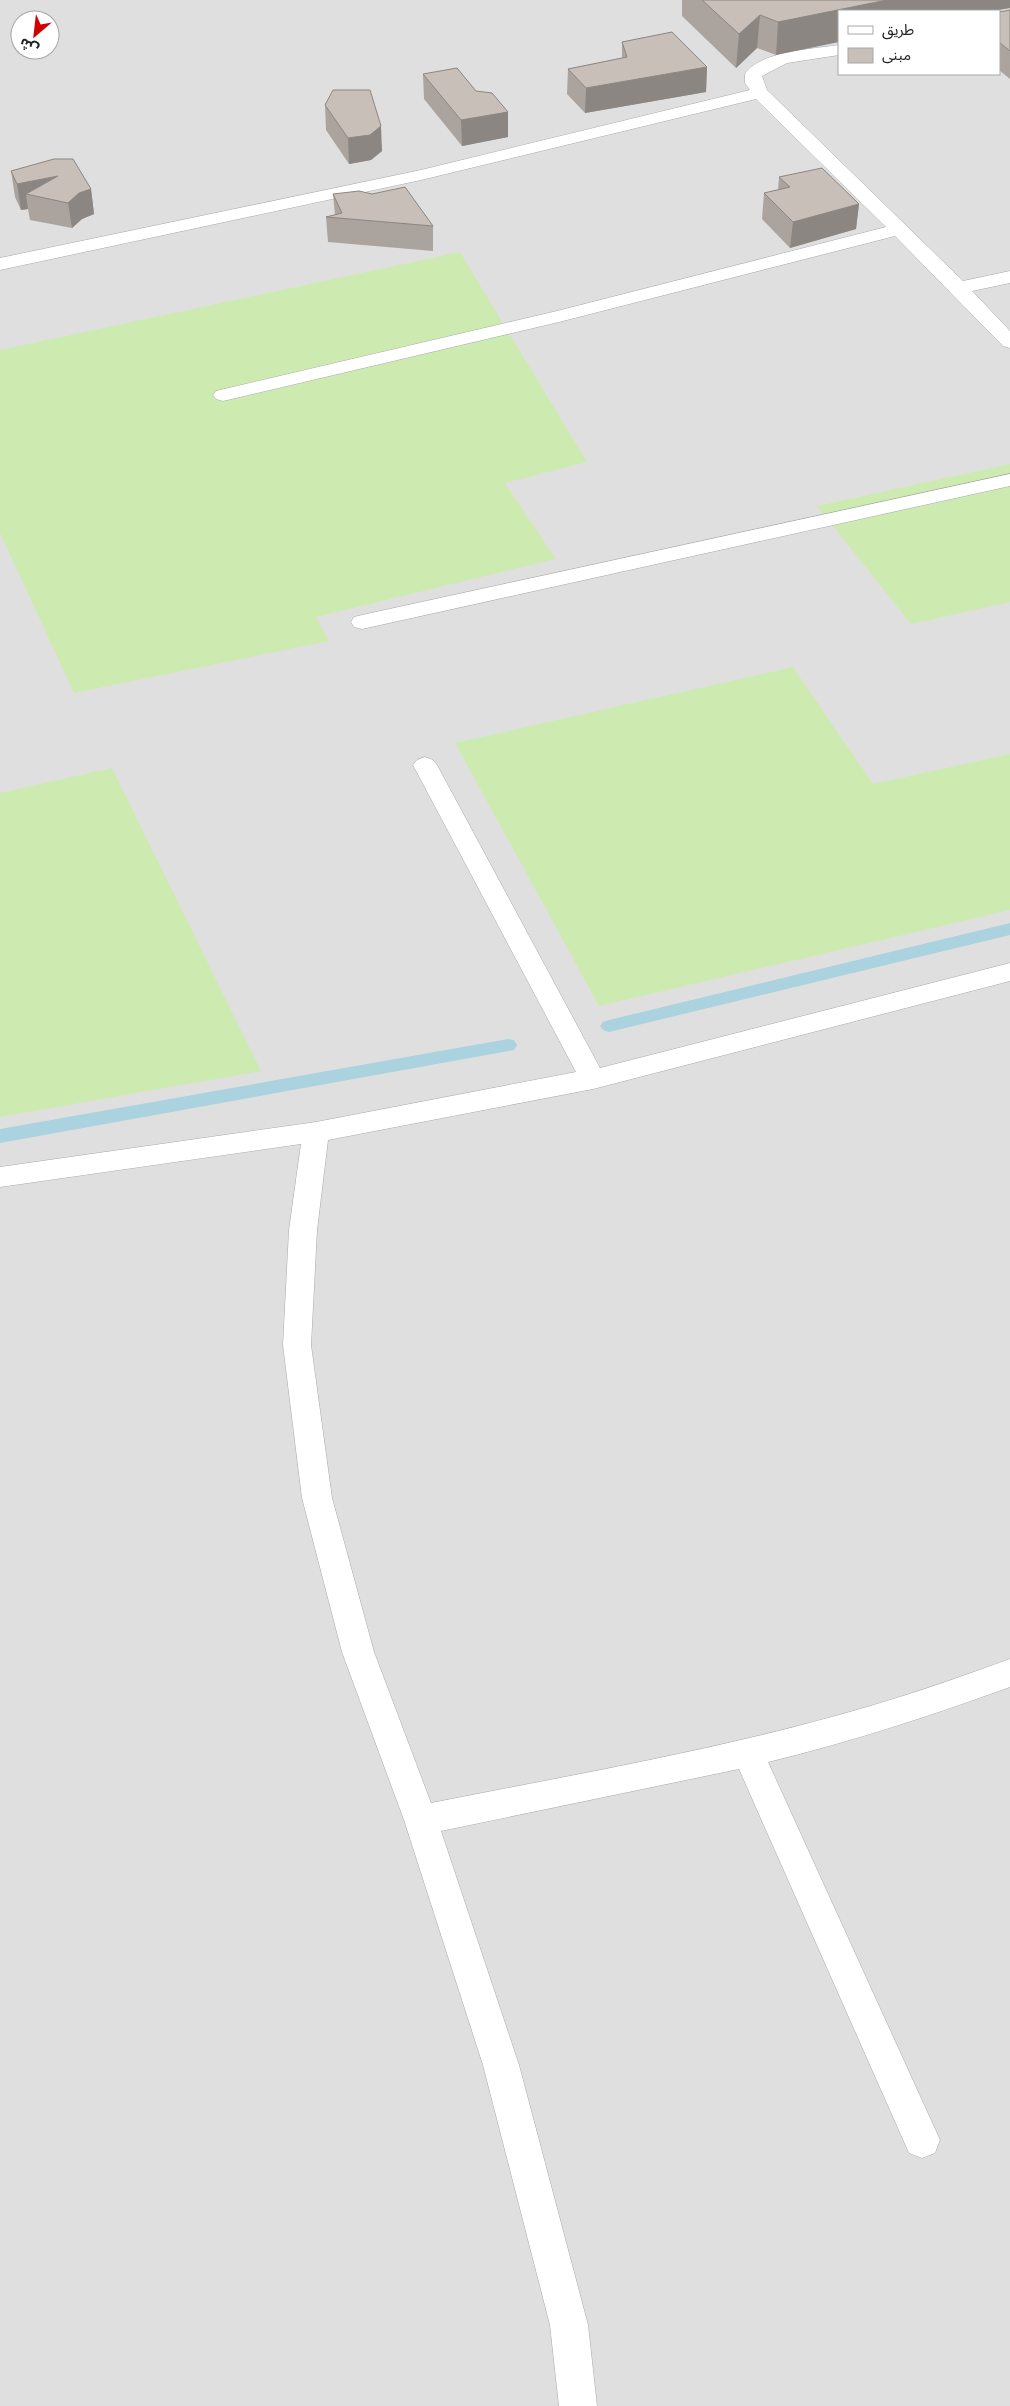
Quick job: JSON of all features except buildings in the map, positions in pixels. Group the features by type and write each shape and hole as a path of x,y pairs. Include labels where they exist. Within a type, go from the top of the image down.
{"street":[{"path":"838,50 777,61 761,68 754,74 754,83 760,93 959,288 1010,342"},
{"path":"0,264 421,175 760,93"},
{"path":"223,395 550,318 899,229"},
{"path":"959,288 1010,277"},
{"path":"362,622 1010,480"},
{"path":"426,765 592,1080"},
{"path":"0,1177 316,1132 592,1080 1010,972"},
{"path":"316,1132 303,1230 297,1345 317,1498 358,1652 421,1820 501,2065 569,2325 578,2406"},
{"path":"421,1820 748,1754 950,1696 1010,1673"},
{"path":"748,1754 922,2140"}],"shaded area":[{"path":"0,0 1010,0 1010,2406 0,2406"}],"green space":[{"path":"460,252 587,462 505,483 556,559 316,617 329,641 74,693 0,533 0,350"},
{"path":"1010,464 1010,602 911,624 817,506"},
{"path":"793,667 873,784 1010,754 1010,910 599,1006 455,743"},
{"path":"112,768 261,1071 0,1117 0,793"}],"waterway":[{"path":"609,1026 1010,929"},
{"path":"0,1136 508,1045"}]}
